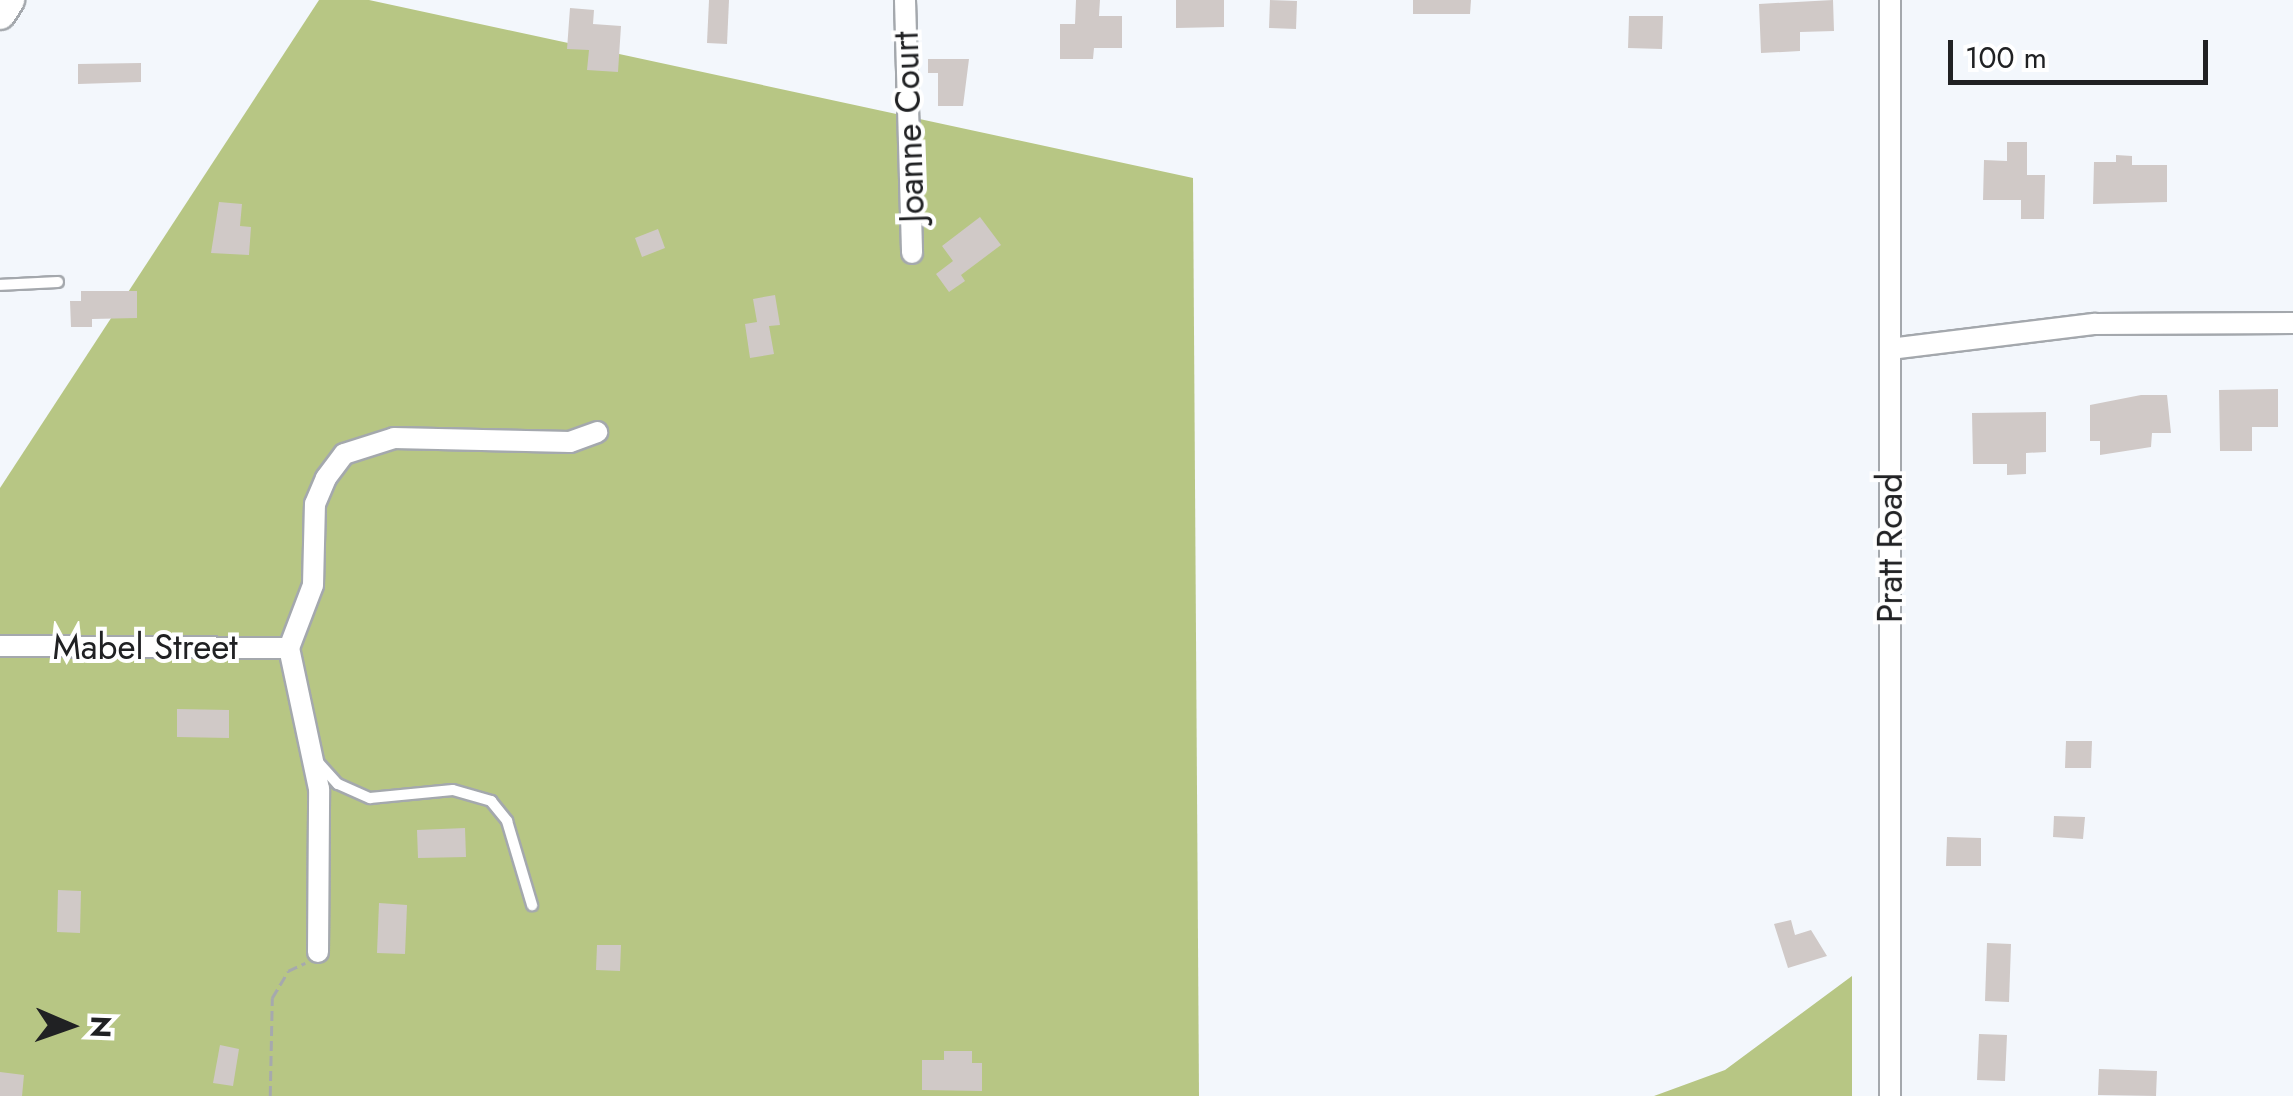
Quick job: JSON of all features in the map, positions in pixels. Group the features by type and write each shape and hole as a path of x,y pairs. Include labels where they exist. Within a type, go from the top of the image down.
{"main road":[{"path":"0,14 9,0"}],"street":[{"name":"Joanne Court","path":"905,0 912,254"},
{"name":"Pratt Road","path":"1890,0 1890,1096"},
{"path":"1890,350 2095,324 2293,322"},
{"path":"318,952 321,810 289,648 314,584 315,504 344,454 366,446 435,435 570,442 597,432"},
{"name":"Mabel Street","path":"0,646 289,648"}],"lane":[{"path":"0,285 58,282"},
{"path":"312,753 338,784 370,798 453,790 491,801 507,820 532,905"}],"path":[{"path":"270,1096 272,998 288,972 318,952"}],"green space":[{"path":"319,0 369,0 1193,178 1199,1096 0,1096 0,488"},
{"path":"1852,976 1852,1096 1654,1096 1725,1070"}],"building":[{"path":"709,0 729,0 727,44 707,43"},
{"path":"1076,0 1100,0 1099,16 1122,16 1122,48 1094,48 1093,59 1060,59 1060,24 1075,24"},
{"path":"1176,0 1224,0 1224,27 1176,28"},
{"path":"1270,0 1297,1 1296,29 1269,28"},
{"path":"1413,0 1471,0 1470,14 1413,14"},
{"path":"1833,0 1834,31 1800,32 1800,51 1761,53 1759,4"},
{"path":"570,8 594,10 593,24 621,26 618,72 587,70 589,50 567,49"},
{"path":"1629,16 1663,16 1662,49 1628,48"},
{"path":"928,59 969,59 963,106 938,106 938,73 928,73"},
{"path":"141,63 141,82 78,84 78,64"},
{"path":"2007,142 2027,142 2027,175 2045,175 2044,219 2021,219 2021,200 1983,200 1984,160 2007,161"},
{"path":"2116,155 2132,156 2132,165 2167,165 2167,202 2093,204 2094,162 2116,162"},
{"path":"219,202 242,204 240,226 251,227 249,255 211,253"},
{"path":"980,217 1001,245 961,275 965,281 949,292 936,274 953,261 942,246"},
{"path":"658,229 665,248 642,257 635,238"},
{"path":"81,291 137,291 137,318 92,319 92,327 71,327 70,301 81,301"},
{"path":"775,295 780,325 769,326 774,354 750,358 745,324 757,322 753,299"},
{"path":"2278,389 2278,427 2252,427 2252,451 2220,451 2219,390"},
{"path":"2141,395 2167,395 2171,433 2152,433 2151,447 2100,455 2100,441 2090,441 2090,405"},
{"path":"2046,412 2046,452 2026,453 2026,474 2007,475 2007,464 1973,464 1972,413"},
{"path":"177,709 229,710 229,738 177,737"},
{"path":"2066,741 2092,741 2091,768 2065,768"},
{"path":"2054,816 2085,817 2083,839 2053,837"},
{"path":"465,828 466,857 418,858 417,830"},
{"path":"1947,837 1981,838 1981,866 1946,866"},
{"path":"58,890 81,891 80,933 57,932"},
{"path":"379,903 407,905 405,954 377,953"},
{"path":"1791,920 1795,935 1811,930 1827,956 1788,968 1774,924"},
{"path":"1987,943 2011,944 2009,1002 1985,1001"},
{"path":"597,945 621,945 620,971 596,970"},
{"path":"1979,1034 2007,1035 2005,1081 1977,1080"},
{"path":"220,1045 239,1049 233,1086 213,1083"},
{"path":"944,1051 972,1051 972,1063 982,1063 982,1091 922,1090 922,1060 944,1060"},
{"path":"2099,1069 2157,1071 2156,1096 2098,1095"},
{"path":"0,1072 24,1075 22,1096 0,1096"}]}
